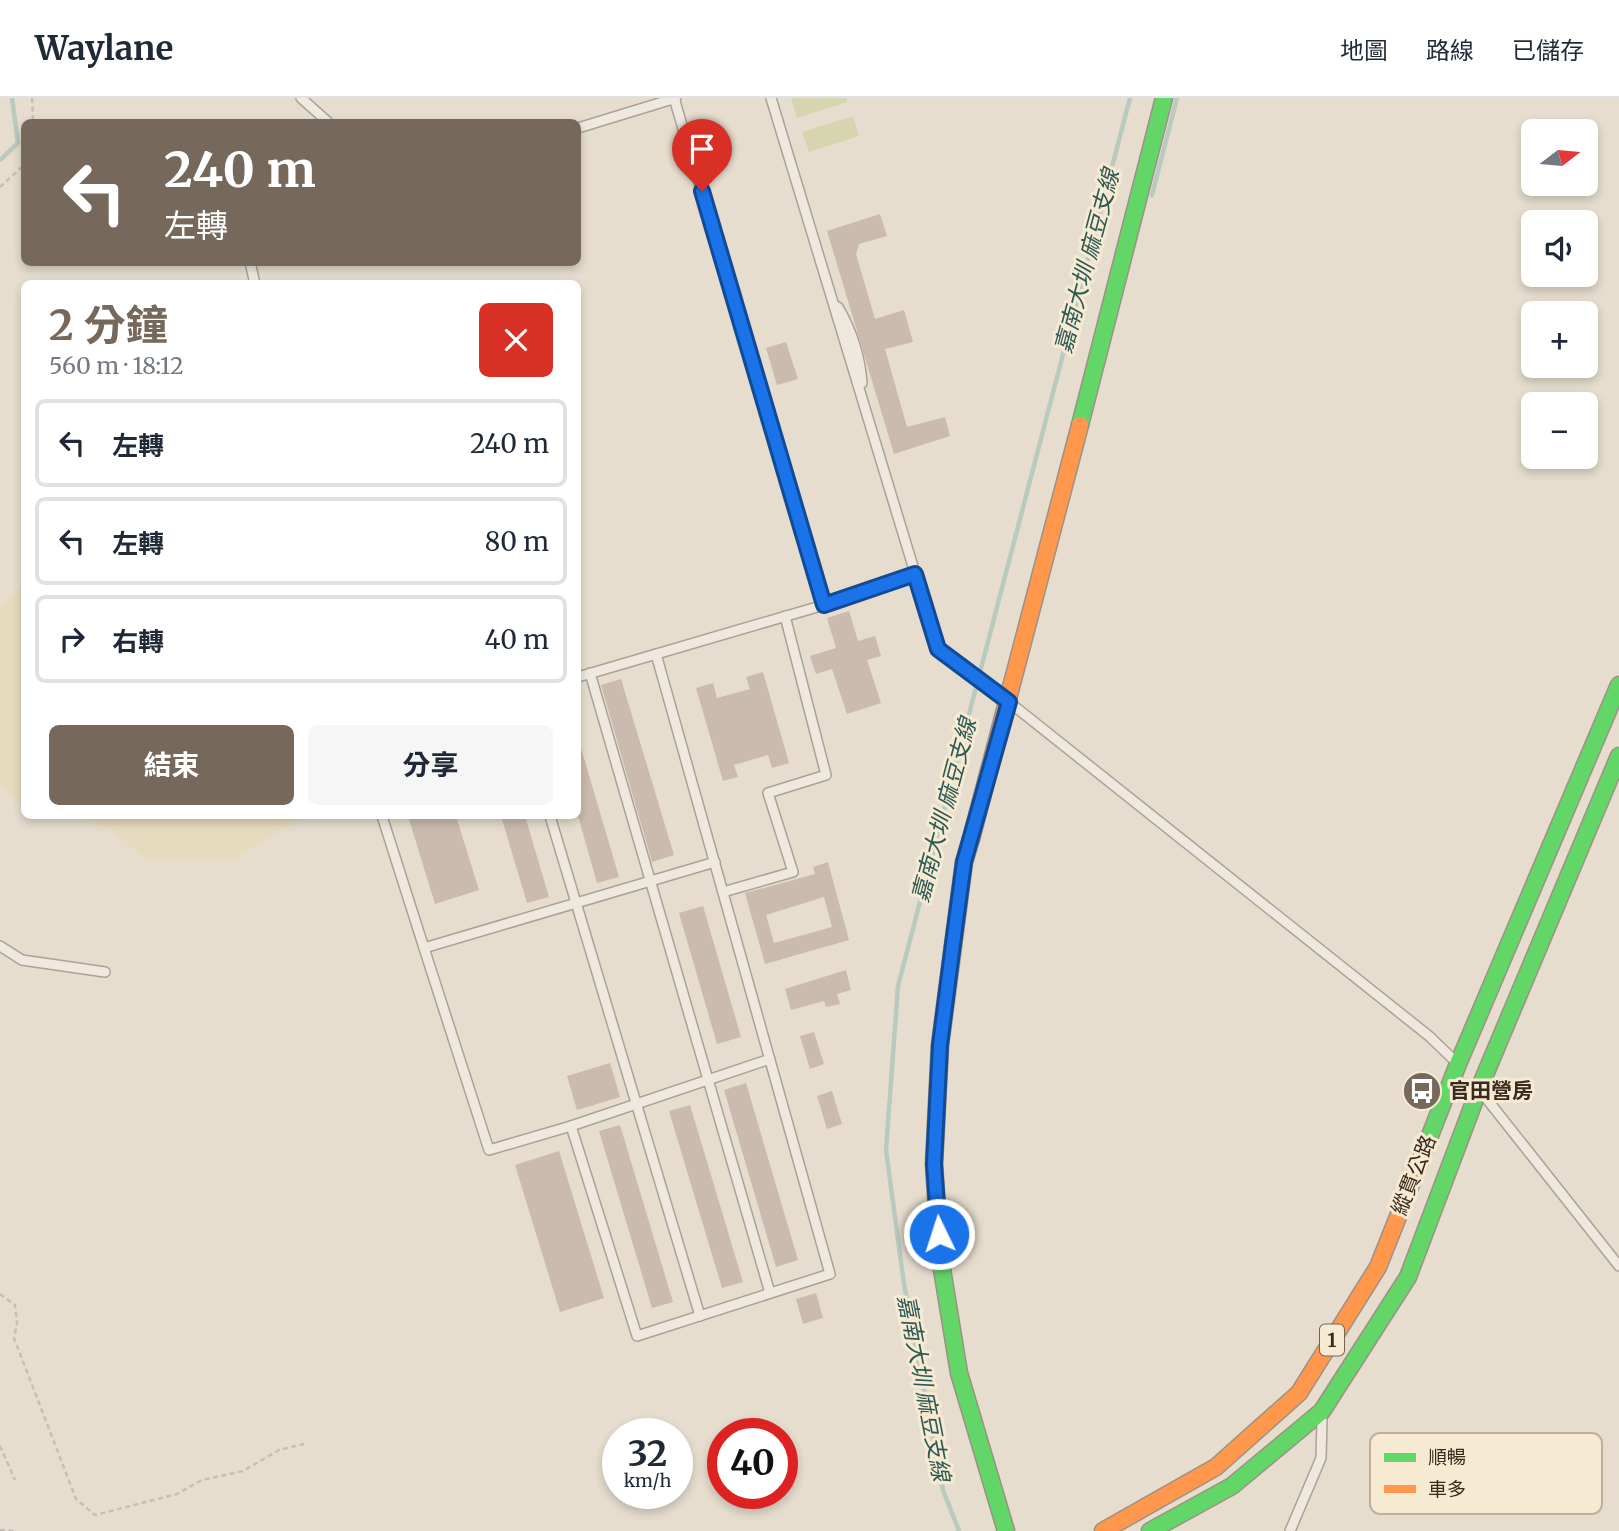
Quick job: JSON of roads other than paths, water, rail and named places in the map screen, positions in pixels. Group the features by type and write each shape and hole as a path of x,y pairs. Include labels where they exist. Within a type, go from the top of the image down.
{"main road":[{"path":"1006,1531 959,1373 940,1257 934,1164 940,1045 964,862 1009,702 1164,98"},
{"name":"縱貫公路","path":"1103,1531 1216,1467 1299,1393 1378,1267 1619,685"},
{"name":"縱貫公路","path":"1150,1531 1231,1486 1322,1411 1408,1277 1476,1085 1619,756"}],"lane":[{"path":"301,98 325,119"},
{"path":"581,127 675,98 824,605"},
{"path":"771,98 938,649 1009,702 1429,1036 1462,1068"},
{"path":"581,676 824,605 915,574"},
{"path":"723,892 793,872 768,793 826,775 785,616"},
{"path":"571,1126 637,1336 830,1274 656,654"},
{"path":"590,673 770,1293"},
{"path":"383,819 489,1150 571,1126 770,1059"},
{"path":"551,819 700,1316"},
{"path":"424,948 715,862"},
{"path":"0,946 22,960 105,972"},
{"path":"1476,1085 1619,1266"},
{"path":"1290,1531 1321,1458 1322,1411"}],"waterway":[{"path":"0,160 18,143 12,98"},
{"name":"嘉南大圳 麻豆支線","path":"959,1531 943,1490 904,1284 886,1150 898,986 1130,98"},
{"path":"1152,195 1177,98"}],"place":[{"name":"官田營房","path":"1422,1091"}]}
